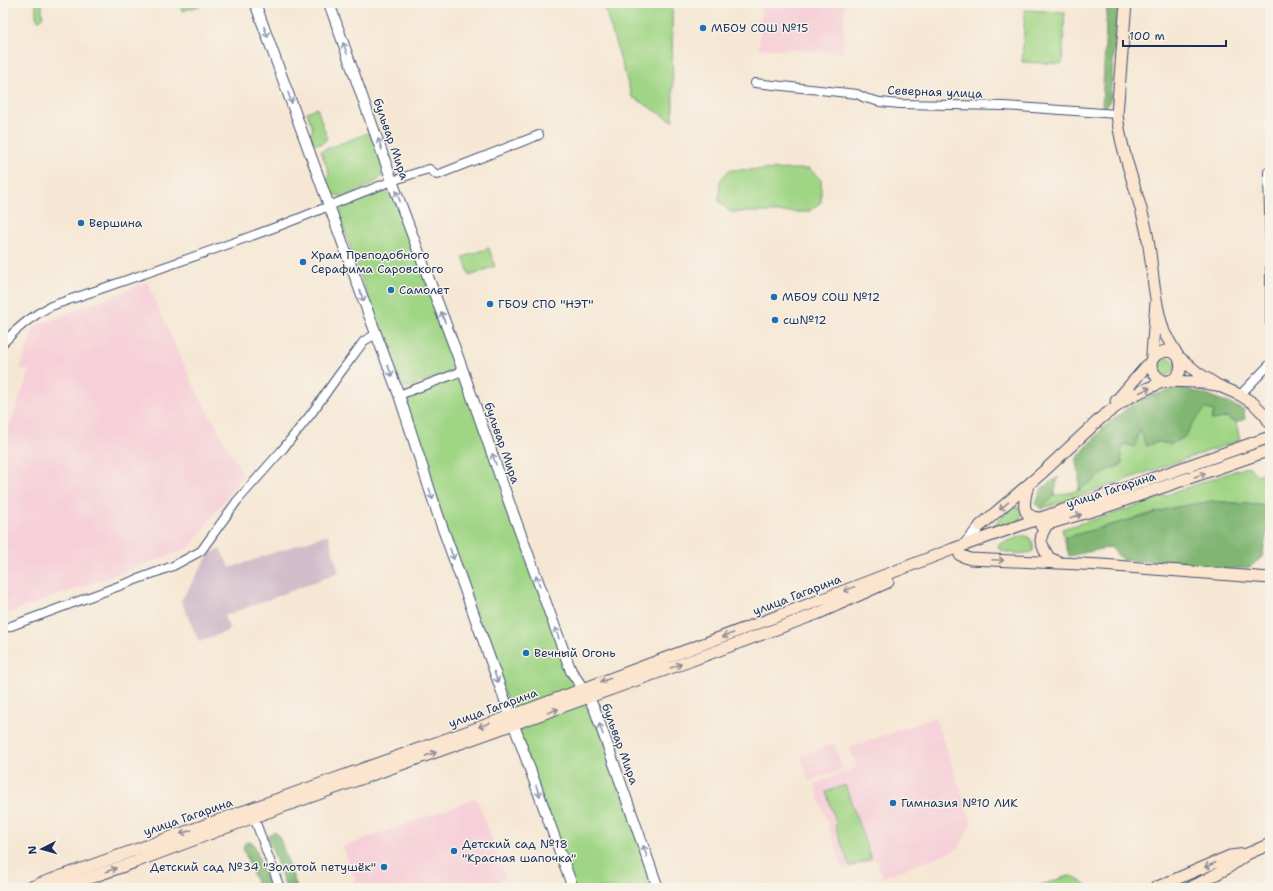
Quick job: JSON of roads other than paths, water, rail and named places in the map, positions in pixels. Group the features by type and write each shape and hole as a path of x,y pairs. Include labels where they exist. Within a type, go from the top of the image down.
{"main road":[{"path":"1126,3 1117,114 1123,146 1146,228 1156,302 1167,338 1179,358 1181,366 1179,374 1173,380 1165,381"},
{"path":"1156,302 1151,367 1153,374 1158,379 1165,381 1197,382 1217,385"},
{"path":"1152,360 1157,354 1165,351 1173,352 1198,373 1217,385 1240,395 1253,403 1265,415 1270,423"},
{"name":"улица Гагарина","path":"980,526 1028,485 1102,417 1152,360"},
{"name":"улица Гагарина","path":"1102,417 1128,398 1165,381"},
{"name":"улица Гагарина","path":"28,888 252,813 586,693 819,612 962,550 1046,521 1270,438"},
{"name":"улица Гагарина","path":"1046,521 1105,507 1270,450"},
{"path":"1028,485 1025,510 1028,515 1046,521 1041,541 1049,558 1061,563"},
{"path":"962,550 970,559 1102,565 1270,578"},
{"name":"улица Гагарина","path":"61,888 136,862 252,813"},
{"path":"1190,888 1226,869 1247,854 1270,844"},
{"path":"1156,888 1230,856 1247,854"}],"street":[{"path":"255,3 399,395 439,518 573,888"},
{"name":"бульвар Мира","path":"329,3 392,181 463,371 571,671 586,693 595,710 658,888"},
{"name":"Северная улица","path":"754,83 857,94 872,100 900,104 1004,106 1117,114"},
{"path":"3,343 23,324 51,306 241,240 403,176 429,169 437,175 539,136"},
{"path":"1268,172 1270,250"},
{"path":"1270,265 1270,323"},
{"path":"3,629 173,566 201,551 237,500 282,450 311,414 364,342 376,334"},
{"path":"1240,395 1270,364"},
{"path":"399,395 463,371"},
{"name":"улица Гагарина","path":"962,550 980,526"},
{"path":"252,813 280,888"}],"place":[{"name":"МБОУ СОШ №15","path":"703,28"},
{"name":"Вершина","path":"81,223"},
{"name":"Храм Преподобного Серафима Саровского","path":"303,262"},
{"name":"Самолет","path":"391,290"},
{"name":"МБОУ СОШ №12","path":"774,297"},
{"name":"ГБОУ СПО \"НЭТ\"","path":"490,304"},
{"name":"сш№12","path":"775,320"},
{"name":"Вечный Огонь","path":"526,653"},
{"name":"Гимназия №10 ЛИК","path":"893,803"},
{"name":"Детский сад №18 \"Красная шапочка\"","path":"454,851"},
{"name":"Детский сад №34 \"Золотой петушёк\"","path":"384,867"}]}
